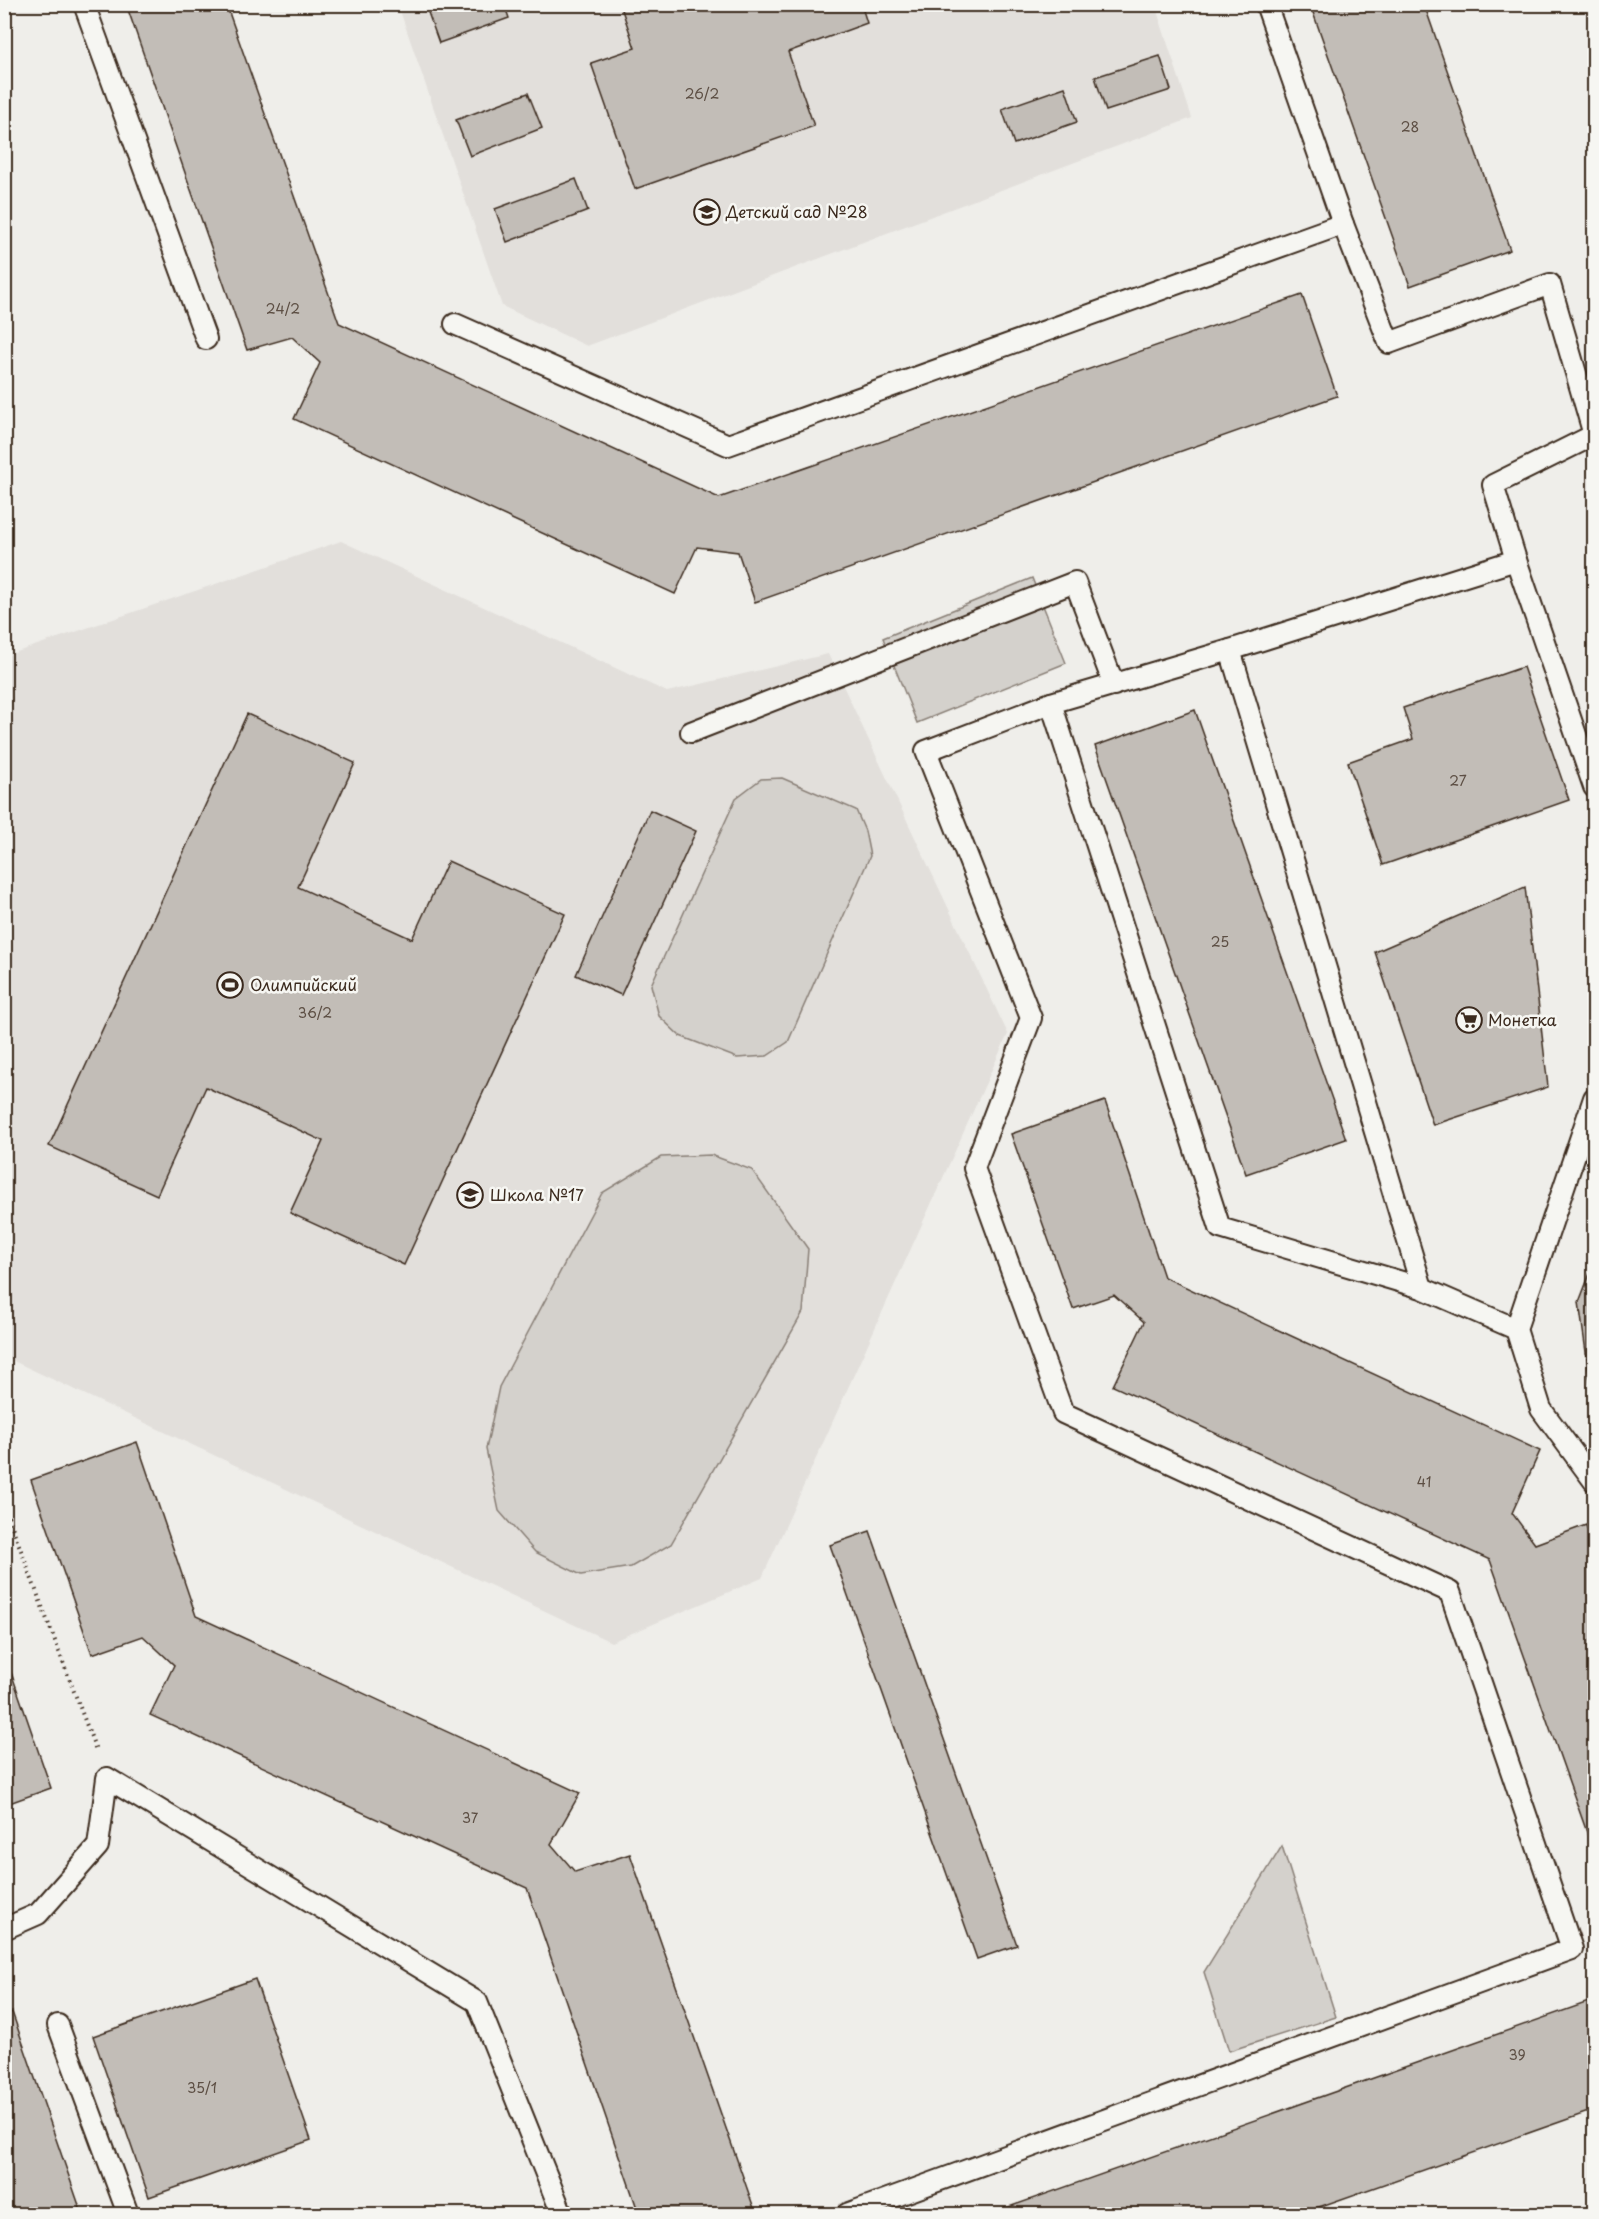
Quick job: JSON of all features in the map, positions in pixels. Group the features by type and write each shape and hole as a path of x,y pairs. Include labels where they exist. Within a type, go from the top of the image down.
{"lane":[{"path":"84,4 206,339"},
{"path":"1266,4 1343,224 1389,344 1550,284 1594,435 1493,485 1516,560 1594,787"},
{"path":"455,324 728,445 1343,224"},
{"path":"847,2214 1572,1949 1450,1592 1063,1413 974,1168 1032,1018 926,752 1051,703 1230,650 1516,560"},
{"path":"691,732 1075,582 1114,685"},
{"path":"1230,650 1422,1288"},
{"path":"1051,703 1220,1228 1422,1288 1516,1329"},
{"path":"1594,1098 1516,1329 1541,1409 1594,1481"},
{"path":"4,1929 38,1914 98,1846 107,1778 477,2002 562,2214"},
{"path":"58,2025 128,2214"}],"path":[{"path":"4,1505 107,1778"}],"shaded area":[{"name":"Детский сад №28","path":"398,5 1155,5 1192,118 587,346 502,306"},
{"name":"Школа №17","path":"341,541 667,692 828,654 1008,1034 762,1578 611,1642 5,1357 5,656"},
{"path":"1032,578 1066,663 917,723 883,638"},
{"path":"782,778 856,810 865,831 870,856 788,1042 767,1056 737,1058 680,1036 659,1016 651,985 736,798 761,779"},
{"path":"711,1155 752,1170 808,1249 803,1312 671,1544 631,1567 581,1575 535,1552 499,1511 486,1449 499,1387 602,1193 661,1157"},
{"path":"1282,1846 1336,2017 1229,2051 1204,1972"}],"building":[{"path":"126,4 226,4 339,323 719,498 1302,295 1337,396 755,602 738,552 697,547 675,594 294,419 320,363 292,337 247,350"},
{"path":"425,4 504,4 509,18 439,43"},
{"path":"620,4 861,4 867,23 788,52 814,126 635,189 591,63 635,48"},
{"path":"1310,4 1424,4 1510,250 1410,286"},
{"path":"1160,56 1171,90 1106,111 1095,77"},
{"path":"1065,87 1077,122 1014,144 1002,109"},
{"path":"528,93 542,128 470,156 456,120"},
{"path":"576,179 588,211 507,242 495,209"},
{"path":"1523,667 1569,800 1383,865 1348,762 1413,739 1403,708"},
{"path":"1195,710 1346,1139 1246,1174 1095,746"},
{"path":"247,714 355,763 298,887 412,939 448,861 565,914 404,1265 290,1213 323,1141 206,1087 157,1195 49,1146"},
{"path":"650,810 696,831 621,995 576,975"},
{"name":"Монетка","path":"1525,887 1548,1087 1433,1125 1375,952"},
{"path":"1105,1101 1164,1277 1540,1451 1512,1513 1535,1544 1586,1525 1594,1550 1594,1852 1490,1560 1113,1386 1144,1322 1114,1295 1073,1309 1011,1134"},
{"path":"1594,1263 1594,1409 1579,1302"},
{"path":"137,1442 196,1616 580,1793 551,1844 575,1872 630,1854 756,2214 639,2214 527,1888 150,1715 174,1665 143,1636 92,1654 31,1480"},
{"path":"870,1531 1017,1945 977,1959 830,1545"},
{"path":"4,1656 51,1788 4,1805"},
{"path":"255,1979 311,2140 149,2197 93,2036"},
{"path":"1594,2000 1594,2110 1299,2214 989,2214"},
{"path":"12,2012 82,2214 4,2214 4,2015"}],"place":[{"name":"Детский сад №28","path":"707,212"},
{"name":"Олимпийский","path":"230,985"},
{"name":"Монетка","path":"1469,1020"},
{"name":"Школа №17","path":"470,1195"}]}
